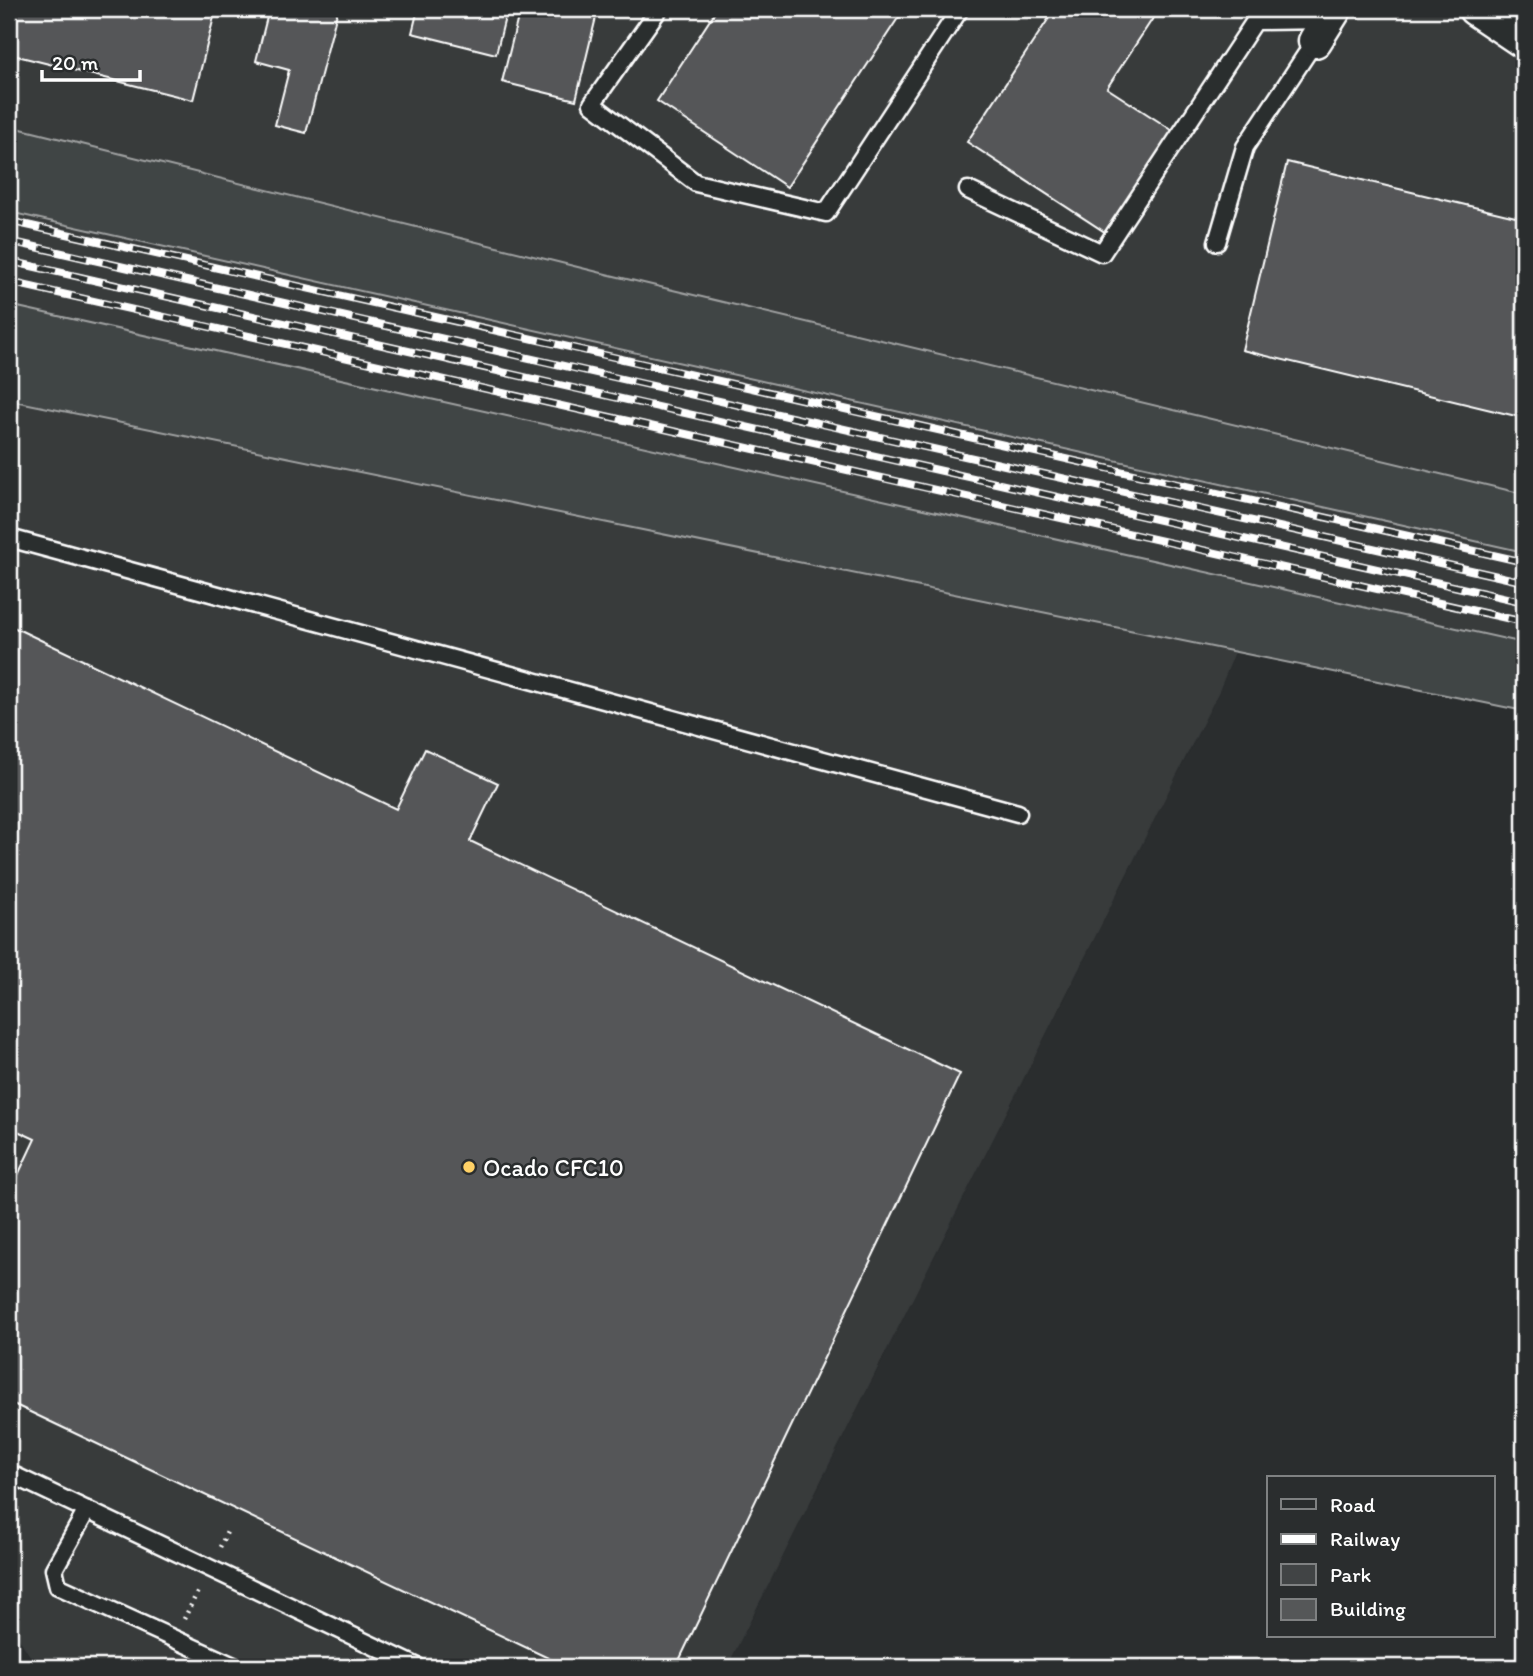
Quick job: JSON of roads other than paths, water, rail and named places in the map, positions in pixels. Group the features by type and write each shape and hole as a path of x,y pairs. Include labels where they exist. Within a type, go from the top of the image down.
{"street":[{"path":"1475,9 1524,42"}],"lane":[{"path":"659,9 592,104 696,183 826,213 960,9"},
{"path":"968,190 1102,253 1255,21 1326,23"},
{"path":"1217,242 1245,147 1326,23"},
{"path":"9,538 1018,813"},
{"path":"9,1473 418,1667"},
{"path":"87,1510 54,1569 58,1586 234,1667"}],"railway":[{"path":"9,221 1524,562"},
{"path":"9,241 1524,582"},
{"path":"9,261 1524,602"},
{"path":"9,282 1524,622"}],"place":[{"name":"Ocado CFC10","path":"469,1167"}]}
